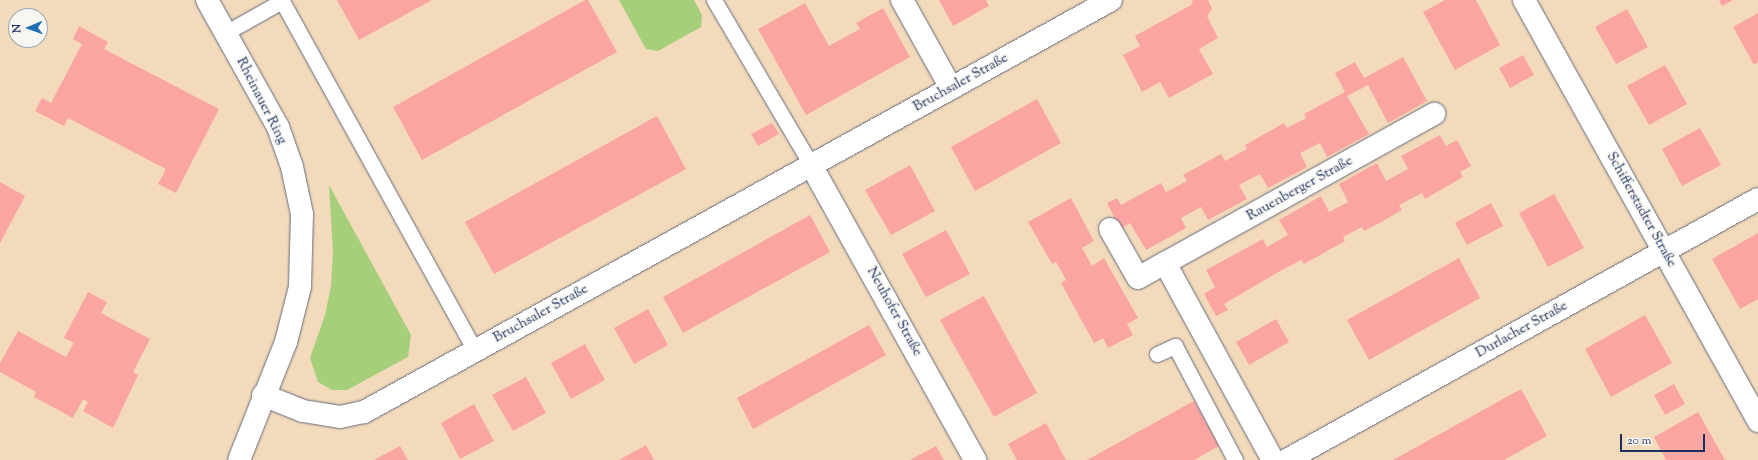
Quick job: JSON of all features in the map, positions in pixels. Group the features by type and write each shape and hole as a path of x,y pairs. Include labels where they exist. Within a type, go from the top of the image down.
{"street":[{"name":"Rheinauer Ring","path":"207,0 278,128 292,167 302,214 300,287 286,342 263,395 239,460"},
{"path":"902,0 950,88"},
{"name":"Bruchsaler Straße","path":"263,395 303,411 340,417 364,412 1110,0"},
{"name":"Schifferstadter Straße","path":"1524,0 1758,421"},
{"name":"Rauenberger Straße","path":"1110,229 1138,278 1434,114"},
{"name":"Neuhofer Straße","path":"811,165 975,460"},
{"name":"Durlacher Straße","path":"1287,460 1758,200"},
{"path":"1165,263 1273,460"}],"lane":[{"path":"714,0 811,165"},
{"path":"225,33 282,1 475,350"},
{"path":"1157,354 1175,346 1235,460"}],"green space":[{"path":"619,0 694,0 702,15 701,27 658,51 646,49"},
{"path":"329,185 411,335 408,357 347,390 332,390 318,382 310,358 325,315 331,286 333,251"}],"building":[{"path":"337,0 432,0 359,40"},
{"path":"585,0 588,0 617,52 422,160 393,107"},
{"path":"939,0 986,0 989,6 953,26"},
{"path":"1193,0 1208,0 1212,9 1207,16 1218,38 1199,49 1213,74 1169,98 1160,82 1142,92 1123,55 1140,46 1135,36 1191,5"},
{"path":"1445,0 1476,0 1500,45 1455,70 1423,12"},
{"path":"1719,0 1733,0 1722,6"},
{"path":"805,3 829,46 860,29 856,23 883,8 910,57 806,115 758,29"},
{"path":"1627,9 1648,47 1616,64 1595,27"},
{"path":"1758,13 1758,62 1754,65 1733,27"},
{"path":"79,26 108,42 104,49 219,109 176,193 158,184 166,169 68,118 64,126 35,111 42,98 51,103 82,44 73,39"},
{"path":"1523,55 1534,75 1510,88 1499,68"},
{"path":"1403,57 1427,101 1388,123 1368,85 1347,96 1369,134 1327,157 1320,143 1300,153 1307,167 1268,188 1260,174 1239,185 1247,199 1208,220 1201,207 1181,218 1186,228 1146,250 1130,223 1120,229 1107,203 1117,198 1121,205 1161,183 1166,192 1187,181 1183,175 1221,154 1225,161 1247,149 1245,145 1284,123 1287,128 1306,118 1304,114 1345,92 1335,73 1355,62 1364,78"},
{"path":"1665,65 1687,104 1649,125 1627,86"},
{"path":"1037,99 1061,143 975,191 951,147"},
{"path":"657,116 686,169 494,274 465,222"},
{"path":"772,123 779,134 758,146 751,134"},
{"path":"1700,128 1721,165 1682,186 1662,149"},
{"path":"1440,135 1446,146 1457,140 1471,166 1460,172 1463,177 1425,199 1422,193 1399,205 1402,210 1364,231 1362,227 1343,237 1345,241 1304,264 1301,260 1280,271 1224,304 1228,310 1216,316 1204,294 1215,287 1206,270 1263,239 1267,247 1288,235 1279,220 1321,196 1329,212 1348,202 1339,184 1377,163 1386,181 1408,169 1401,156"},
{"path":"910,165 935,211 891,235 865,190"},
{"path":"0,182 25,196 0,243"},
{"path":"1554,194 1584,248 1548,267 1519,213"},
{"path":"1071,198 1094,241 1082,248 1092,266 1104,258 1138,318 1127,324 1133,335 1108,348 1103,338 1094,343 1061,283 1066,280 1056,262 1052,264 1028,222"},
{"path":"1491,203 1503,226 1467,245 1455,223"},
{"path":"810,215 830,252 683,333 663,297"},
{"path":"946,230 970,274 926,297 902,254"},
{"path":"1758,233 1758,299 1740,309 1712,259"},
{"path":"1459,258 1480,298 1369,360 1347,320"},
{"path":"88,292 107,302 101,313 150,339 133,372 138,375 113,428 83,411 88,402 83,399 73,418 34,397 36,392 0,372 0,363 18,331 66,357 74,343 64,338"},
{"path":"984,296 1037,393 994,417 940,320"},
{"path":"648,309 668,345 634,364 614,328"},
{"path":"1645,315 1672,363 1611,397 1585,349"},
{"path":"1276,319 1289,342 1249,365 1236,342"},
{"path":"869,325 886,355 753,429 737,398"},
{"path":"585,344 605,380 571,399 551,363"},
{"path":"526,377 546,413 513,431 492,395"},
{"path":"1674,384 1685,404 1665,415 1654,395"},
{"path":"1521,389 1547,436 1504,460 1393,460"},
{"path":"1194,401 1219,446 1194,460 1087,460"},
{"path":"474,404 494,441 460,459 441,423"},
{"path":"1698,412 1725,460 1666,460 1654,437"},
{"path":"1046,423 1066,460 1017,460 1008,444"},
{"path":"646,445 654,460 619,460"},
{"path":"400,446 408,460 374,460"},
{"path":"936,446 944,460 910,460"}]}
